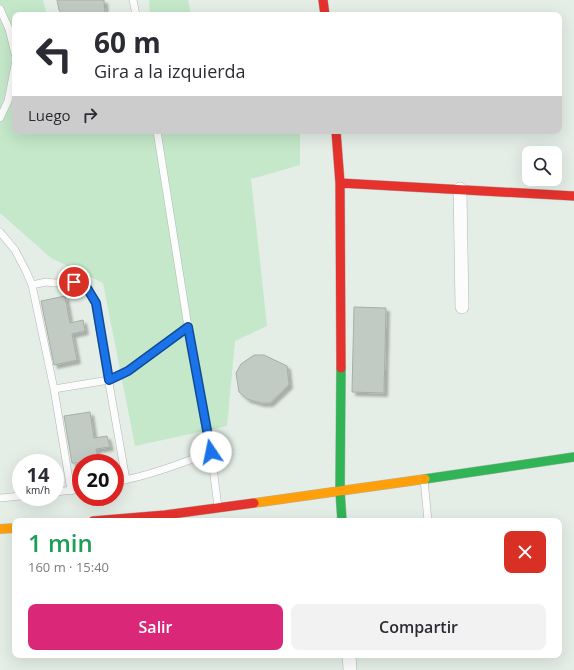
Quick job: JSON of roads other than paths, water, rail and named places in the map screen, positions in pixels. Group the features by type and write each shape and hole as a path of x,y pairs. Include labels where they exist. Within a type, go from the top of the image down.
{"street":[{"path":"323,0 325,12"},
{"path":"336,134 340,183 340,491 342,518"},
{"path":"340,183 574,196"},
{"path":"460,189 462,307"},
{"path":"128,518 218,508 574,458"},
{"path":"0,529 12,528"},
{"path":"349,658 350,670"}],"lane":[{"path":"133,0 135,12"},
{"path":"0,9 9,29 12,42"},
{"path":"0,118 8,101 12,81"},
{"path":"157,134 188,327 211,452 218,508"},
{"path":"0,232 15,250 32,285 54,389 71,491 64,491"},
{"path":"32,285 46,282 74,282 87,288 96,303 126,480 166,469 211,452"},
{"path":"54,389 109,380 128,371 188,327"},
{"path":"424,479 428,518"},
{"path":"0,498 12,497"}]}
